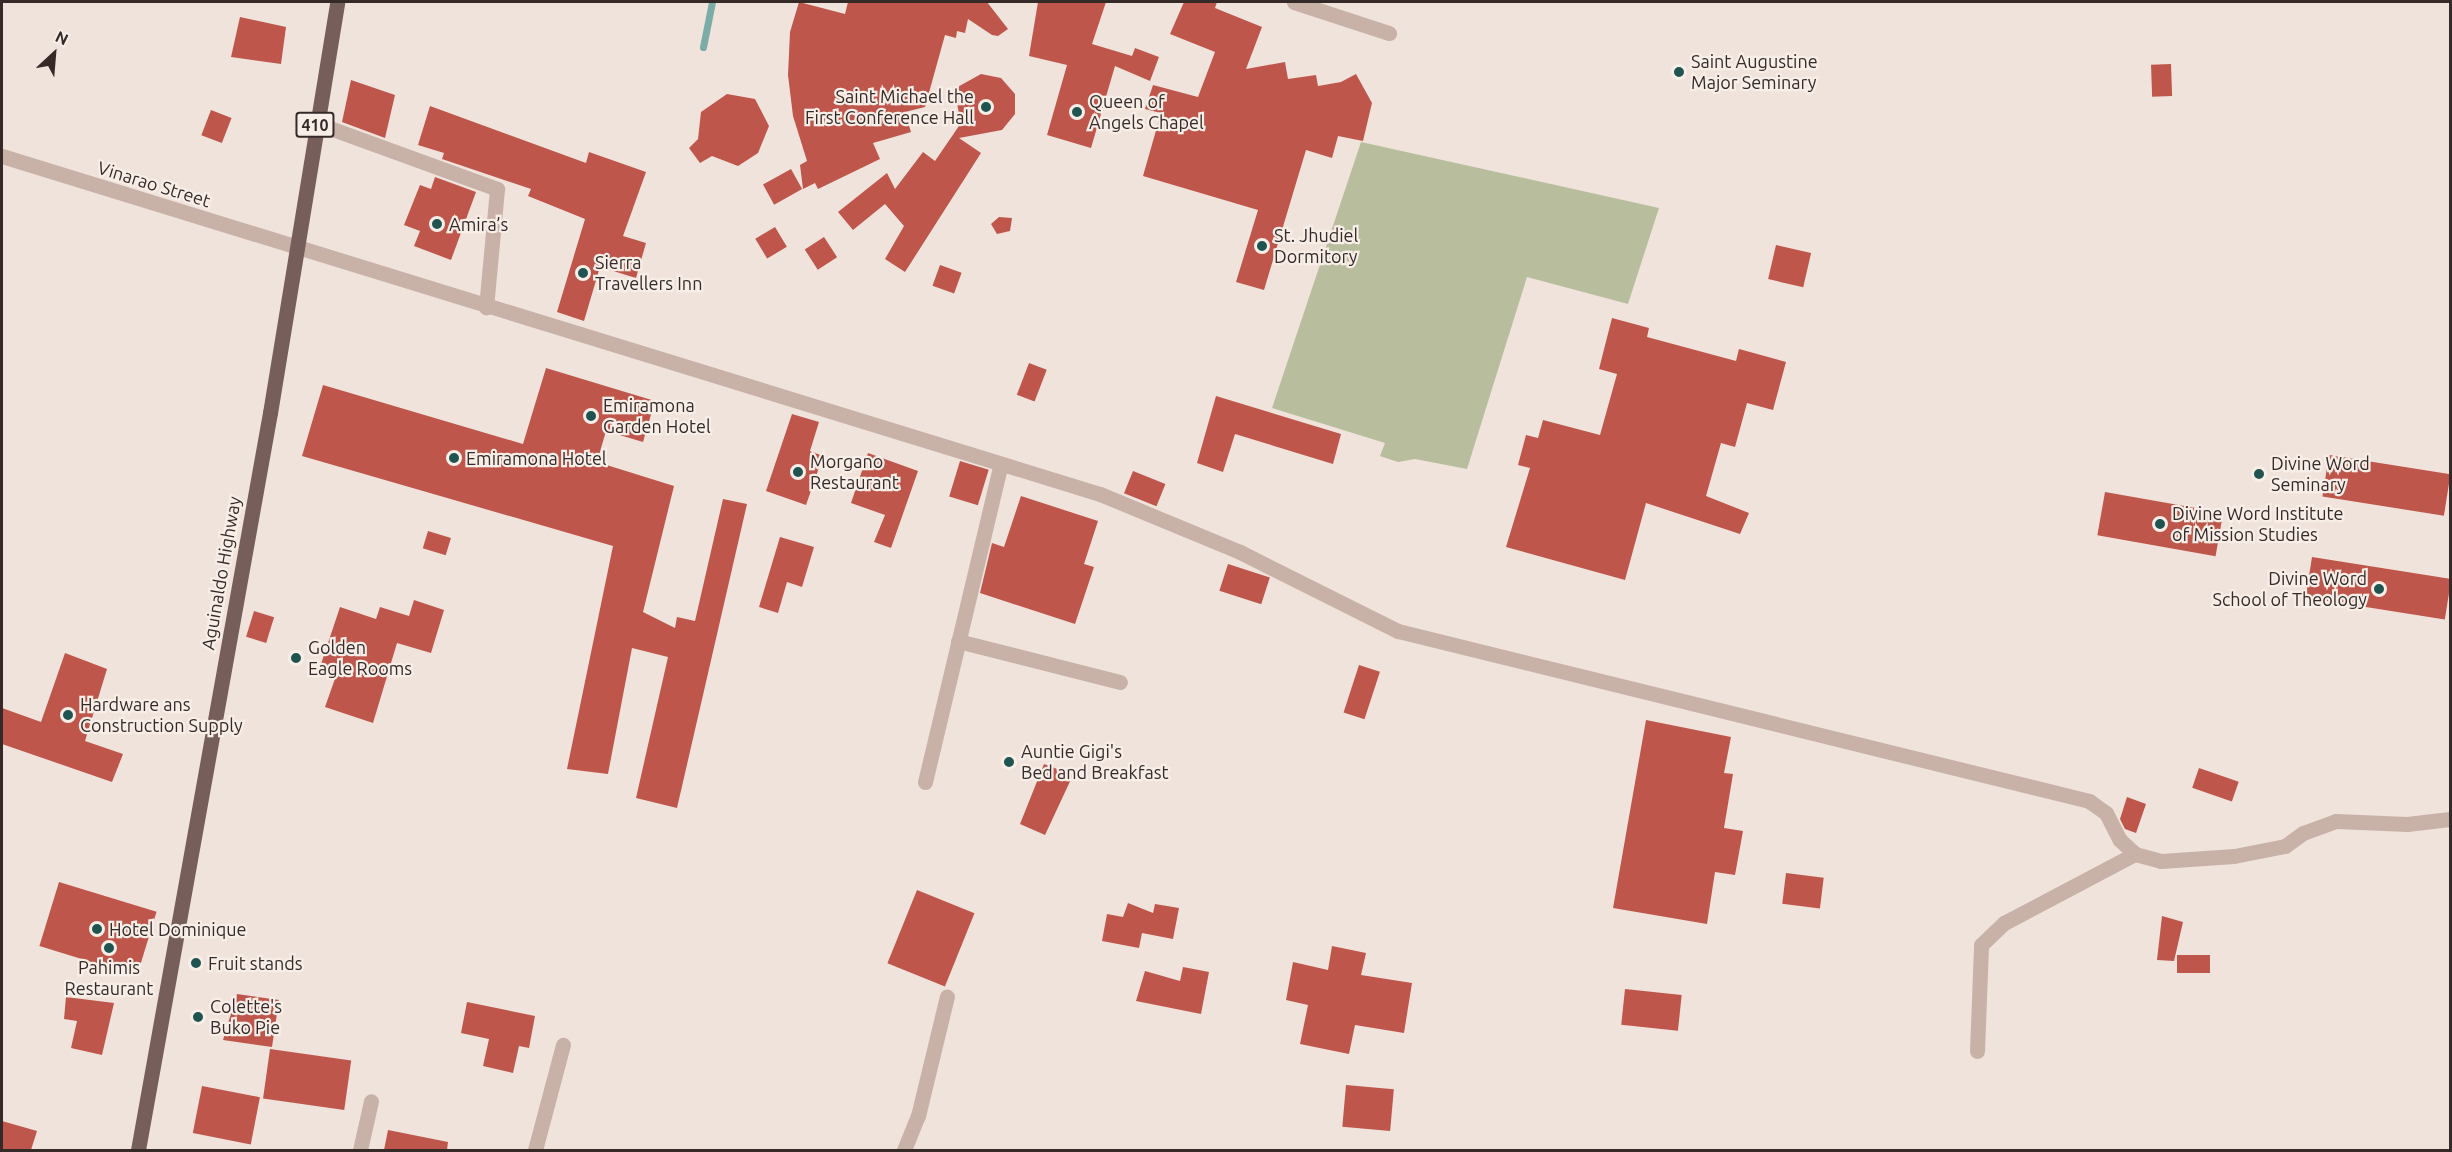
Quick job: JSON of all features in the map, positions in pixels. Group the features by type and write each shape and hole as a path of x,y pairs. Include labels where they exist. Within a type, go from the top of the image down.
{"main road":[{"name":"Aguinaldo Highway","path":"138,1150 270,413 315,123 337,2"}],"street":[{"path":"1294,2 1389,33"},
{"path":"315,123 497,189 486,306"},
{"name":"Vinarao Street","path":"2,156 1100,495 1240,552 1398,631 2089,801 2106,813 2121,840 2135,854"},
{"path":"925,782 1001,464"},
{"path":"958,640 1120,682"},
{"path":"1977,1051 1981,945 2004,923 2135,854 2161,861 2234,856 2285,846 2303,833 2336,820 2407,824 2451,819"},
{"path":"904,1150 918,1116 947,996"},
{"path":"534,1150 562,1045"},
{"path":"360,1150 371,1101"}],"green space":[{"path":"1361,142 1659,208 1628,304 1527,277 1467,469 1415,459 1398,462 1380,456 1385,443 1272,408"}],"building":[{"path":"799,2 845,14 848,2 987,2 1008,29 998,36 992,35 968,19 965,33 957,31 956,38 945,35 925,107 905,112 911,132 873,143 880,159 818,189 815,183 803,189 800,165 807,161 793,116 788,75 790,32"},
{"path":"1038,2 1106,2 1092,44 1132,56 1135,48 1159,57 1150,81 1115,66 1091,148 1047,135 1067,65 1029,56"},
{"path":"1184,2 1217,2 1215,8 1262,27 1246,69 1285,62 1288,79 1316,75 1318,86 1341,82 1356,74 1372,103 1363,141 1338,136 1332,158 1306,150 1264,290 1236,282 1258,210 1143,176 1161,113 1145,109 1153,85 1198,97 1215,52 1170,34"},
{"path":"240,17 286,27 281,64 231,57"},
{"path":"2171,64 2172,96 2152,97 2151,65"},
{"path":"981,74 1001,78 1015,94 1015,114 1002,130 959,138 981,153 905,272 885,259 904,226 885,204 853,230 838,212 887,173 895,189 923,152 935,161 961,123 954,89"},
{"path":"351,80 395,95 385,138 342,122"},
{"path":"727,94 755,99 769,126 758,153 738,166 712,156 700,163 689,148 698,139 701,112"},
{"path":"430,106 586,163 589,152 646,172 623,236 646,243 636,278 600,267 584,321 557,312 585,219 528,196 531,189 442,159 444,153 418,145"},
{"path":"211,110 232,118 222,143 201,135"},
{"path":"791,169 802,189 774,205 763,185"},
{"path":"435,177 476,192 451,260 414,246 420,231 404,225 420,185 431,189"},
{"path":"999,217 1012,218 1010,231 997,234 991,224"},
{"path":"775,227 787,247 767,259 755,239"},
{"path":"824,237 837,257 818,270 805,250"},
{"path":"1776,245 1811,253 1803,287 1768,279"},
{"path":"940,265 962,273 954,294 932,286"},
{"path":"1612,318 1649,328 1647,337 1736,361 1739,349 1786,362 1773,410 1747,403 1735,447 1721,443 1706,496 1749,513 1740,534 1646,503 1625,580 1506,547 1530,468 1518,465 1526,435 1538,438 1543,420 1600,435 1617,374 1599,369"},
{"path":"1029,363 1047,370 1035,402 1017,395"},
{"path":"546,368 655,401 643,442 606,431 597,462 674,486 643,612 675,628 677,617 695,621 723,499 747,504 677,808 636,798 668,657 632,648 608,774 567,769 613,546 302,456 323,385 523,444"},
{"path":"1216,396 1341,434 1333,464 1235,434 1223,472 1197,463"},
{"path":"792,414 819,422 810,451 823,456 806,505 766,491"},
{"path":"868,453 918,471 891,548 874,542 885,515 851,503"},
{"path":"2329,455 2450,474 2444,516 2322,496"},
{"path":"960,461 989,470 978,505 949,496"},
{"path":"1133,471 1165,484 1156,506 1124,493"},
{"name":"Divine Word Institute of Mission Studies","path":"2105,492 2223,513 2216,556 2097,535"},
{"path":"1021,496 1098,521 1084,564 1094,567 1075,624 980,593 992,543 1004,547"},
{"path":"428,531 451,538 446,555 423,548"},
{"path":"780,537 814,547 802,587 787,582 778,613 759,607"},
{"name":"Divine Word School of Theology","path":"2312,557 2450,579 2445,620 2306,597"},
{"path":"1228,564 1270,578 1261,604 1219,591"},
{"path":"414,600 444,610 431,653 397,643 373,723 325,707 337,673 320,667 340,607 376,619 380,607 409,616"},
{"path":"254,611 274,617 266,643 246,637"},
{"name":"Hardware ans Construction Supply","path":"65,653 107,669 85,741 123,754 112,782 2,744 2,708 41,722"},
{"path":"1359,665 1380,672 1364,719 1344,713"},
{"path":"1646,720 1731,737 1724,773 1733,774 1724,828 1743,831 1735,875 1715,872 1707,924 1613,908"},
{"path":"1044,764 1073,775 1045,835 1020,824"},
{"path":"2199,768 2239,782 2232,802 2192,788"},
{"path":"2127,797 2146,804 2136,833 2125,829 2120,819"},
{"path":"1786,873 1824,878 1820,908 1782,904"},
{"name":"Hotel Dominique","path":"59,882 157,912 137,976 39,946"},
{"path":"917,890 974,913 945,986 887,963"},
{"path":"1128,903 1153,913 1155,904 1179,908 1173,939 1142,933 1139,948 1102,941 1107,914 1123,917"},
{"path":"2162,916 2183,922 2174,961 2157,960"},
{"path":"1332,946 1366,953 1361,975 1412,983 1404,1033 1355,1025 1349,1054 1300,1044 1308,1005 1286,1000 1293,962 1328,970"},
{"path":"2177,955 2210,955 2210,973 2177,973"},
{"path":"1183,967 1209,972 1201,1014 1136,1001 1145,971 1180,981"},
{"path":"1625,989 1682,995 1678,1031 1621,1025"},
{"path":"237,994 279,1000 272,1047 223,1040"},
{"path":"66,997 114,1003 102,1055 71,1048 77,1021 64,1019"},
{"path":"467,1002 535,1016 529,1048 519,1046 513,1073 483,1066 489,1039 461,1033"},
{"path":"270,1049 351,1060 344,1110 263,1099"},
{"path":"1346,1085 1394,1089 1390,1131 1342,1127"},
{"path":"202,1086 260,1097 251,1144 193,1133"},
{"path":"2,1121 37,1131 31,1150 2,1150"},
{"path":"388,1130 448,1142 447,1150 384,1150"}],"waterway":[{"path":"703,47 712,2"}],"place":[{"name":"Saint Augustine Major Seminary","path":"1679,72"},
{"name":"Saint Michael the First Conference Hall","path":"986,107"},
{"name":"Queen of Angels Chapel","path":"1077,112"},
{"name":"Amira’s","path":"437,224"},
{"name":"St. Jhudiel Dormitory","path":"1262,246"},
{"name":"Sierra Travellers Inn","path":"583,273"},
{"name":"Emiramona Garden Hotel","path":"591,416"},
{"name":"Emiramona Hotel","path":"454,458"},
{"name":"Morgano Restaurant","path":"798,472"},
{"name":"Divine Word Seminary","path":"2259,474"},
{"name":"Divine Word Institute of Mission Studies","path":"2160,524"},
{"name":"Divine Word School of Theology","path":"2379,589"},
{"name":"Golden Eagle Rooms","path":"296,658"},
{"name":"Hardware ans Construction Supply","path":"68,715"},
{"name":"Auntie Gigi's Bed and Breakfast","path":"1009,762"},
{"name":"Hotel Dominique","path":"97,929"},
{"name":"Pahimis Restaurant","path":"109,948"},
{"name":"Fruit stands","path":"196,963"},
{"name":"Colette's Buko Pie","path":"198,1017"}]}
